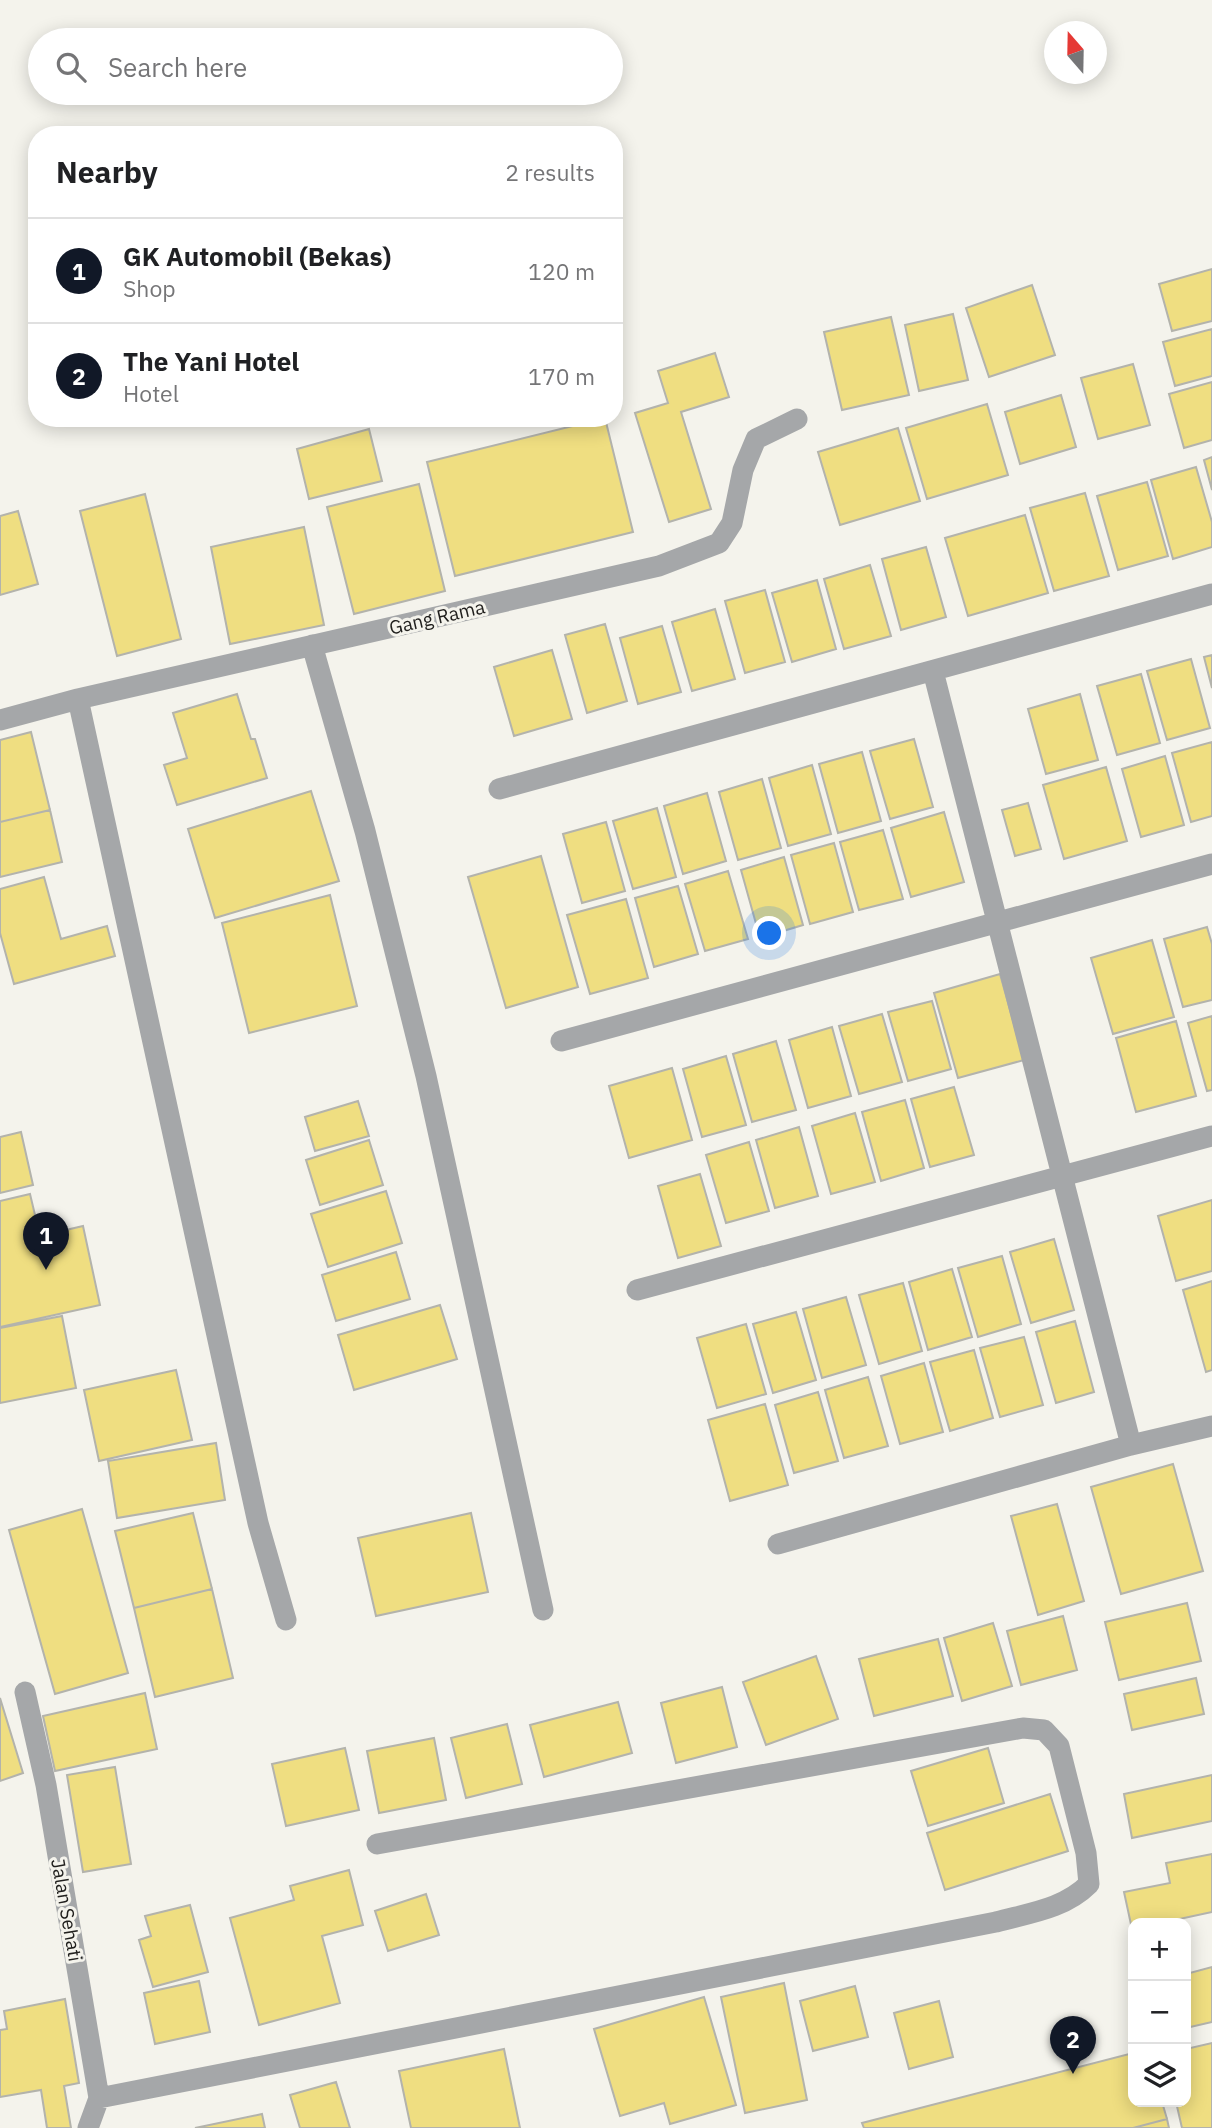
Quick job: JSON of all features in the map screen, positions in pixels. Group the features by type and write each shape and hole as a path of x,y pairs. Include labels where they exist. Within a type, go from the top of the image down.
{"street":[{"name":"Gang Rama","path":"0,720 78,699 659,566 719,543 732,523 743,470 756,439 797,419"},
{"path":"499,789 1212,594"},
{"path":"312,645 365,831 426,1076 543,1610"},
{"path":"933,671 1131,1445"},
{"path":"78,699 258,1523 286,1620"},
{"path":"561,1041 1212,864"},
{"path":"637,1290 1212,1136"},
{"path":"778,1544 1131,1445 1212,1426"},
{"name":"Jalan Sehati","path":"25,1692 46,1785 99,2098 88,2128"},
{"path":"99,2098 996,1922 1058,1905 1077,1896 1089,1884 1086,1853 1059,1746 1044,1730 1023,1728 377,1844"}],"building":[{"path":"1212,269 1212,321 1172,331 1159,284"},
{"path":"1032,285 1055,355 989,377 966,308"},
{"path":"953,314 968,380 919,391 905,325"},
{"path":"891,317 909,395 842,410 824,332"},
{"path":"1212,329 1212,376 1175,386 1163,342"},
{"path":"715,353 729,397 681,412 711,509 669,522 635,413 668,403 658,371"},
{"path":"1133,364 1150,425 1098,439 1081,378"},
{"path":"1212,382 1212,440 1184,448 1169,394"},
{"path":"1061,395 1076,447 1020,464 1005,412"},
{"path":"987,404 1008,475 927,499 906,428"},
{"path":"569,427 607,427 633,532 455,576 427,462"},
{"path":"898,428 920,501 840,525 818,452"},
{"path":"369,429 382,481 309,499 297,449"},
{"path":"1212,457 1212,490 1204,460"},
{"path":"1196,467 1212,522 1212,547 1173,559 1151,480"},
{"path":"1147,482 1168,556 1118,570 1097,496"},
{"path":"419,484 445,591 354,614 327,507"},
{"path":"1085,493 1109,576 1054,591 1030,508"},
{"path":"145,494 181,639 117,656 80,511"},
{"path":"18,511 38,584 0,595 0,516"},
{"path":"1025,515 1048,593 968,616 945,538"},
{"path":"304,527 324,625 230,644 211,547"},
{"path":"926,547 946,617 901,630 882,559"},
{"path":"870,565 891,636 844,649 824,579"},
{"path":"817,580 836,649 792,662 772,593"},
{"path":"765,590 785,662 745,673 725,601"},
{"path":"715,609 735,679 692,691 672,622"},
{"path":"605,624 627,701 587,713 565,635"},
{"path":"662,626 681,692 638,704 620,638"},
{"path":"552,650 572,719 514,736 494,667"},
{"path":"1212,655 1212,688 1204,657"},
{"path":"1191,659 1210,728 1167,740 1147,671"},
{"path":"1141,674 1160,743 1117,755 1097,686"},
{"path":"237,694 267,778 177,805 164,765 187,758 173,713"},
{"path":"1080,694 1098,760 1046,774 1028,709"},
{"path":"31,732 50,810 0,822 0,740"},
{"path":"914,739 933,807 890,819 870,751"},
{"path":"1212,742 1212,816 1191,822 1172,753"},
{"path":"862,752 881,821 838,833 819,764"},
{"path":"1165,756 1184,825 1141,837 1122,769"},
{"path":"812,765 831,834 788,846 769,778"},
{"path":"1106,767 1127,841 1064,859 1043,785"},
{"path":"762,779 781,848 738,860 719,792"},
{"path":"311,791 339,881 215,918 188,829"},
{"path":"707,793 726,861 683,874 664,806"},
{"path":"1028,803 1041,849 1015,856 1002,810"},
{"path":"657,808 676,877 633,889 613,821"},
{"path":"50,810 62,862 0,877 0,822"},
{"path":"944,812 964,882 911,897 891,828"},
{"path":"606,822 625,891 582,903 563,834"},
{"path":"883,830 903,899 859,910 840,842"},
{"path":"834,843 853,912 810,924 791,855"},
{"path":"541,856 578,987 506,1008 468,877"},
{"path":"784,857 803,925 760,938 741,870"},
{"path":"728,871 748,939 705,951 685,884"},
{"path":"44,877 61,939 107,926 115,956 14,984 0,933 0,889"},
{"path":"678,886 698,954 654,967 635,898"},
{"path":"330,895 357,1006 249,1033 222,923"},
{"path":"626,899 648,978 590,994 567,915"},
{"path":"1207,927 1212,944 1212,1000 1183,1007 1164,939"},
{"path":"1152,940 1174,1017 1113,1034 1091,958"},
{"path":"1000,974 1024,1060 958,1078 934,993"},
{"path":"932,1001 951,1069 908,1081 888,1012"},
{"path":"882,1014 902,1082 859,1094 839,1026"},
{"path":"1212,1016 1212,1090 1207,1091 1188,1023"},
{"path":"1176,1021 1196,1096 1136,1112 1116,1038"},
{"path":"832,1027 851,1096 808,1108 789,1040"},
{"path":"776,1041 796,1110 752,1122 733,1054"},
{"path":"726,1056 746,1125 702,1137 683,1069"},
{"path":"672,1068 692,1140 629,1158 609,1086"},
{"path":"954,1087 974,1155 930,1167 911,1099"},
{"path":"905,1100 924,1168 881,1181 862,1112"},
{"path":"358,1101 369,1136 315,1151 305,1117"},
{"path":"855,1113 875,1182 831,1194 812,1126"},
{"path":"799,1127 818,1196 775,1208 756,1140"},
{"path":"21,1132 33,1185 0,1193 0,1137"},
{"path":"369,1140 383,1185 320,1205 306,1160"},
{"path":"749,1142 769,1211 726,1223 706,1155"},
{"path":"700,1174 721,1246 678,1258 658,1186"},
{"path":"386,1191 402,1243 328,1267 311,1214"},
{"path":"30,1194 40,1236 83,1226 100,1305 0,1327 0,1201"},
{"path":"1212,1200 1212,1271 1176,1281 1158,1216"},
{"path":"1054,1239 1074,1310 1031,1323 1010,1252"},
{"path":"396,1252 410,1299 336,1321 322,1275"},
{"path":"1002,1256 1021,1324 978,1337 958,1268"},
{"path":"952,1269 972,1337 928,1350 909,1282"},
{"path":"1212,1281 1212,1370 1206,1372 1183,1290"},
{"path":"903,1283 922,1351 879,1364 859,1295"},
{"path":"846,1297 866,1365 822,1378 803,1309"},
{"path":"440,1305 457,1359 354,1390 338,1335"},
{"path":"796,1312 816,1380 773,1393 753,1324"},
{"path":"62,1316 76,1388 0,1403 0,1328"},
{"path":"1075,1321 1094,1392 1056,1403 1036,1332"},
{"path":"746,1324 766,1394 717,1408 697,1338"},
{"path":"1024,1337 1043,1405 1000,1417 980,1348"},
{"path":"974,1350 993,1418 950,1431 930,1362"},
{"path":"924,1363 943,1432 900,1444 881,1376"},
{"path":"176,1370 192,1440 99,1461 84,1390"},
{"path":"868,1377 888,1446 844,1458 825,1390"},
{"path":"818,1392 838,1461 794,1473 775,1405"},
{"path":"765,1404 788,1485 730,1501 708,1420"},
{"path":"216,1443 225,1500 117,1518 108,1461"},
{"path":"1173,1464 1203,1571 1121,1594 1091,1487"},
{"path":"1057,1504 1084,1601 1038,1615 1011,1516"},
{"path":"82,1509 128,1673 55,1694 9,1530"},
{"path":"193,1513 212,1589 134,1608 115,1531"},
{"path":"471,1513 488,1592 376,1616 358,1538"},
{"path":"212,1589 233,1678 155,1697 134,1608"},
{"path":"1187,1603 1201,1661 1119,1680 1105,1622"},
{"path":"1063,1616 1077,1670 1021,1685 1007,1631"},
{"path":"993,1623 1012,1686 962,1701 944,1638"},
{"path":"938,1639 953,1696 874,1716 859,1659"},
{"path":"816,1656 838,1719 766,1745 743,1682"},
{"path":"1196,1678 1204,1714 1132,1730 1124,1694"},
{"path":"722,1687 737,1747 676,1763 661,1703"},
{"path":"145,1693 157,1749 55,1771 43,1716"},
{"path":"0,1698 23,1773 0,1781"},
{"path":"618,1702 632,1753 544,1777 530,1725"},
{"path":"507,1724 522,1784 466,1798 451,1738"},
{"path":"434,1738 446,1800 379,1813 367,1751"},
{"path":"345,1748 359,1810 286,1826 272,1764"},
{"path":"988,1748 1004,1803 928,1826 911,1771"},
{"path":"115,1767 131,1864 83,1872 67,1775"},
{"path":"1212,1775 1212,1821 1132,1838 1124,1794"},
{"path":"1050,1794 1068,1851 945,1890 927,1833"},
{"path":"1212,1854 1212,1912 1184,1918 1130,1918 1124,1892 1170,1883 1166,1863"},
{"path":"349,1870 363,1925 322,1936 340,2003 259,2025 230,1918 294,1900 290,1886"},
{"path":"426,1894 439,1935 388,1951 375,1911"},
{"path":"190,1905 208,1972 153,1987 139,1940 151,1936 145,1916"},
{"path":"1212,1967 1212,2022 1191,2027 1191,1981 1191,1973"},
{"path":"199,1981 210,2032 155,2044 144,1993"},
{"path":"784,1983 807,2100 745,2113 721,1997"},
{"path":"855,1986 868,2037 813,2051 800,2001"},
{"path":"704,1997 736,2105 670,2124 664,2103 620,2116 594,2029"},
{"path":"65,1999 79,2083 64,2086 71,2128 47,2128 41,2090 0,2097 0,2030 7,2029 4,2011"},
{"path":"939,2001 953,2057 909,2069 894,2013"},
{"path":"1212,2043 1212,2128 1182,2128 1177,2107 1191,2107 1191,2048"},
{"path":"504,2049 520,2128 411,2128 399,2071"},
{"path":"1128,2054 1128,2107 1163,2107 1167,2119 1133,2128 864,2128 862,2123"},
{"path":"336,2082 350,2128 300,2128 290,2095"},
{"path":"262,2114 265,2128 195,2128"},
{"path":"1167,2119 1169,2128 1133,2128"}],"place":[{"name":"GK Automobil (Bekas)","path":"46,1270"},
{"name":"The Yani Hotel","path":"1073,2074"}]}
